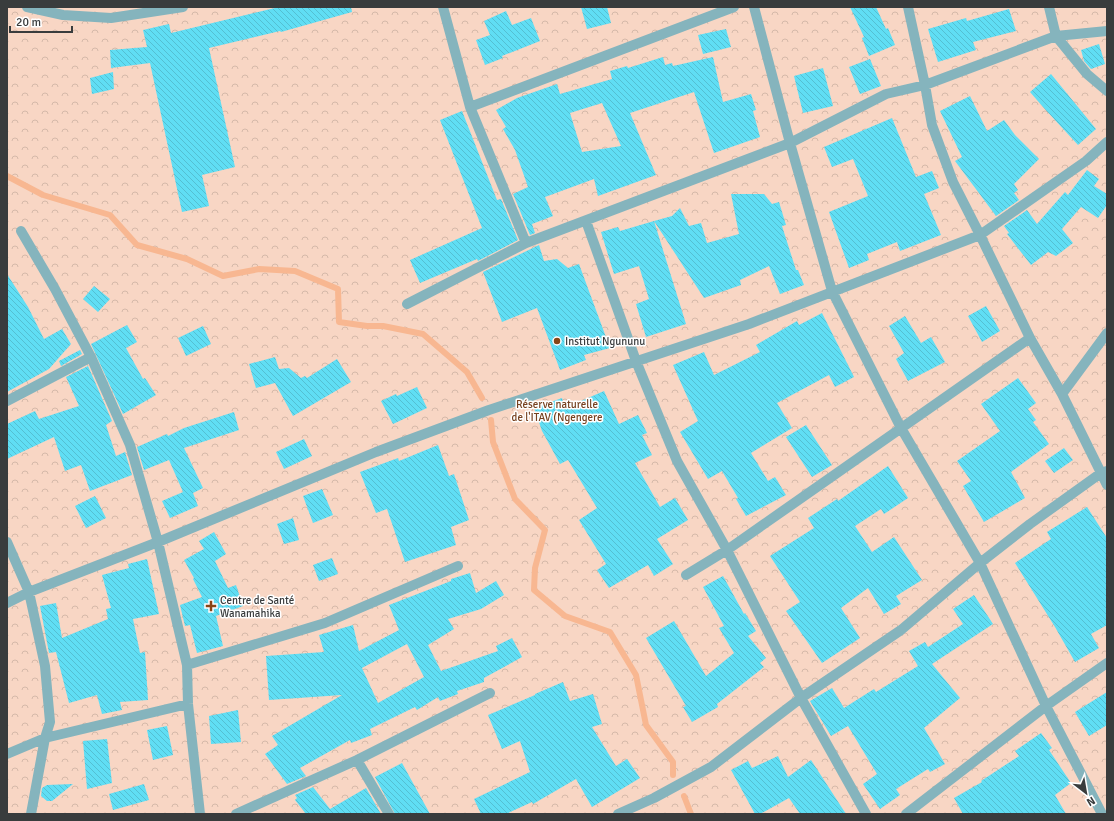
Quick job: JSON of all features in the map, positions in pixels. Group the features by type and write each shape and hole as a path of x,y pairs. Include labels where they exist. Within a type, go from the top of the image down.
{"street":[{"path":"27,7 63,15 111,18 183,7"},
{"path":"109,7 111,18"},
{"path":"443,7 470,107 526,243"},
{"path":"470,107 734,7"},
{"path":"754,7 790,143 832,291 901,428 980,563 1046,706 1102,814"},
{"path":"908,7 925,85 932,126 953,182 1030,338 1104,472 1107,485"},
{"path":"1048,7 1056,36 1087,74 1107,90"},
{"path":"407,304 526,243 790,143 886,94 925,85 1056,36 1107,31"},
{"path":"7,603 29,592 158,542 376,452 489,410 749,324 980,235 1086,161 1107,142"},
{"path":"586,221 636,361 677,461 727,550 801,698 866,814"},
{"path":"21,231 92,357 130,445 158,542 187,666 188,704 200,814"},
{"path":"1062,394 1107,333"},
{"path":"686,575 727,550 1030,338"},
{"path":"7,401 92,357"},
{"path":"618,814 654,798 711,766 801,698 901,630 980,563 1030,524 1104,472"},
{"path":"7,542 29,592 45,666 50,722 45,738 31,814"},
{"path":"187,666 325,623 458,566"},
{"path":"906,814 1046,706 1107,664"},
{"path":"236,814 357,760 490,693"},
{"path":"7,754 45,738 188,704"},
{"path":"357,760 389,814"}],"green space":[{"name":"Réserve naturelle de l'ITAV (Ngengere","path":"7,7 1107,7 1107,814 7,814"}],"building":[{"path":"279,7 351,7 352,12 281,32 209,48 235,167 202,175 209,206 182,212 150,63 111,68 110,50 147,47 143,30 169,24 171,33"},
{"path":"581,7 607,7 611,23 587,29"},
{"path":"850,7 876,7 886,29 888,28 895,45 869,56 862,38 864,37"},
{"path":"1009,9 1016,31 973,42 976,50 938,62 928,29 966,18 967,21"},
{"path":"506,11 512,25 531,18 540,41 502,56 503,58 485,65 476,40 490,35 484,21"},
{"path":"726,29 731,47 703,54 698,35"},
{"path":"1099,44 1105,64 1091,69 1084,61 1081,50"},
{"path":"663,57 665,65 672,63 673,66 713,57 723,102 751,94 756,110 753,111 760,137 714,153 694,92 630,113 656,175 598,196 594,179 545,197 553,216 532,224 535,233 530,235 513,194 528,187 515,150 503,129 506,127 496,110 517,98 557,84 560,94 612,79 610,71 627,66 628,68","holes":["602,103 621,146 582,152 570,113"]},
{"path":"870,59 881,86 860,94 849,67"},
{"path":"823,68 833,106 803,113 794,76"},
{"path":"113,72 114,89 92,94 90,78"},
{"path":"1051,74 1096,129 1078,145 1030,92"},
{"path":"970,96 987,131 1004,120 1015,135 1039,159 1014,184 1018,190 1014,193 1019,200 996,216 955,161 962,157 940,111"},
{"path":"462,111 497,200 501,199 518,240 478,261 477,259 420,283 410,260 482,228 440,120"},
{"path":"892,118 916,177 932,171 939,188 924,194 941,235 900,251 897,242 867,254 869,260 849,268 829,212 868,196 853,159 832,167 824,147"},
{"path":"1087,170 1099,179 1094,186 1107,194 1107,205 1098,218 1081,207 1062,229 1073,243 1056,256 1048,252 1031,265 1007,234 1009,233 1004,226 1027,210 1037,224 1065,192 1068,195"},
{"path":"731,194 764,194 772,204 779,202 786,225 782,226 796,270 798,270 804,285 780,294 769,266 740,280 741,285 704,298 654,221 672,216 680,208 689,226 701,223 707,243 739,234"},
{"path":"654,221 686,324 646,337 636,304 649,299 639,266 614,274 601,232 618,227 620,231"},
{"path":"539,245 544,261 557,259 568,268 579,264 610,348 584,355 586,360 560,370 537,308 502,322 483,272"},
{"path":"7,274 28,307 44,339 62,329 71,344 49,369 7,392"},
{"path":"94,286 110,299 98,312 83,299"},
{"path":"986,306 1000,331 982,342 968,316"},
{"path":"822,313 854,377 835,387 829,375 777,403 792,428 751,453 768,481 775,477 786,495 746,516 736,499 738,498 722,471 708,479 680,432 698,421 673,365 704,352 714,375 760,352 756,345 797,321 799,325"},
{"path":"905,316 921,343 931,337 945,362 908,381 896,359 904,353 889,326"},
{"path":"127,325 137,342 126,348 143,379 145,378 156,395 123,414 91,344"},
{"path":"203,326 211,344 186,356 178,338"},
{"path":"80,350 82,354 61,366 59,361"},
{"path":"275,357 279,369 289,368 301,378 305,376 307,378 337,359 351,382 293,416 275,383 256,388 249,364"},
{"path":"88,366 112,421 106,425 116,456 125,452 132,475 90,491 81,465 65,471 54,437 7,459 7,424 35,411 39,419 79,406 66,377"},
{"path":"1018,378 1036,403 1028,409 1036,420 1033,422 1049,444 1011,472 1025,498 984,522 963,486 971,481 957,461 1000,431 981,404"},
{"path":"417,387 427,408 393,424 381,401"},
{"path":"604,391 619,424 638,415 647,433 642,435 652,455 635,463 660,507 675,498 688,520 657,539 673,564 654,576 648,565 609,588 597,570 606,564 579,520 597,508 568,460 560,464 542,431 534,408 562,398 565,408"},
{"path":"234,412 239,430 184,448 203,488 193,493 198,506 170,518 162,501 183,492 169,460 144,470 137,447 167,434 168,436 184,428"},
{"path":"806,425 832,465 812,477 786,437"},
{"path":"304,439 312,456 284,469 276,452"},
{"path":"438,445 449,476 454,474 469,520 451,527 456,545 405,562 387,509 376,513 360,472 398,458 399,461"},
{"path":"1064,448 1073,460 1054,473 1045,461"},
{"path":"888,466 908,498 884,514 881,509 855,526 872,552 894,537 922,580 896,596 901,604 884,614 868,588 841,608 860,638 822,663 786,611 800,602 770,556 814,528 808,518 837,499 838,501"},
{"path":"322,489 333,515 313,523 303,496"},
{"path":"95,496 106,518 86,528 75,506"},
{"path":"1087,507 1107,538 1107,625 1091,634 1099,648 1075,662 1015,563 1051,539 1047,532"},
{"path":"293,518 299,540 284,544 277,524"},
{"path":"214,532 226,554 215,561 228,588 236,585 243,606 216,616 223,646 197,653 190,625 185,626 180,605 202,597 184,560 204,549 199,541"},
{"path":"332,558 338,574 319,581 313,565"},
{"path":"147,559 159,614 133,619 140,653 145,652 148,700 120,702 122,710 102,714 97,695 69,703 56,652 49,653 40,606 56,603 62,638 108,619 106,609 111,608 102,575 129,568 128,564"},
{"path":"470,573 476,593 496,581 504,595 481,609 448,619 454,629 428,645 441,671 498,651 496,646 512,638 522,657 484,678 484,682 457,691 458,694 440,701 438,697 417,710 415,707 370,729 372,735 351,743 350,740 300,768 306,776 287,784 265,754 278,745 272,736 342,695 269,700 266,656 324,652 319,635 353,625 359,651 399,630 389,605 451,581 451,579","holes":["407,644 424,677 378,703 362,668"]},
{"path":"723,576 744,614 745,613 756,631 748,636 766,658 760,663 764,667 717,704 718,707 692,722 683,707 686,706 646,638 674,621 706,676 734,653 719,628 724,626 703,587"},
{"path":"974,595 993,624 932,664 960,698 924,728 945,764 930,772 928,769 896,789 900,795 880,809 863,784 877,774 848,726 831,736 810,701 832,688 844,708 874,689 876,692 918,666 909,651 925,642 928,647 963,624 953,609"},
{"path":"563,682 570,701 593,694 602,724 592,727 616,766 627,759 640,778 592,807 576,779 533,804 532,802 506,814 481,814 474,799 530,772 520,741 502,749 488,715"},
{"path":"1107,692 1107,725 1089,736 1075,712"},
{"path":"238,710 241,742 211,744 209,716"},
{"path":"167,726 173,755 153,760 147,730"},
{"path":"1041,733 1052,748 1049,750 1071,783 1055,795 1066,814 963,814 954,798 982,782 981,781 1019,756 1015,751"},
{"path":"107,739 112,783 87,789 83,741"},
{"path":"778,756 788,777 811,760 846,814 800,814 789,798 760,814 755,814 731,770 748,761 752,768"},
{"path":"402,763 430,814 395,814 375,777"},
{"path":"73,784 52,801 47,801 41,796 42,788 47,785"},
{"path":"144,784 149,800 113,810 109,794"},
{"path":"313,787 330,809 366,788 381,814 306,814 295,800 297,798 295,795"}],"waterway":[{"path":"7,176 43,195 110,215 137,245 187,259 223,276 259,269 295,271 338,289 339,322 367,326 383,326 423,334 467,372 482,398"},
{"path":"491,420 493,442 515,499 545,530 535,568 534,590 565,616 610,632 636,675 646,725 673,762 673,775"},
{"path":"684,796 691,814"}],"place":[{"name":"Institut Ngununu","path":"557,341"},
{"name":"Centre de Santé Wanamahika","path":"211,606"}]}
